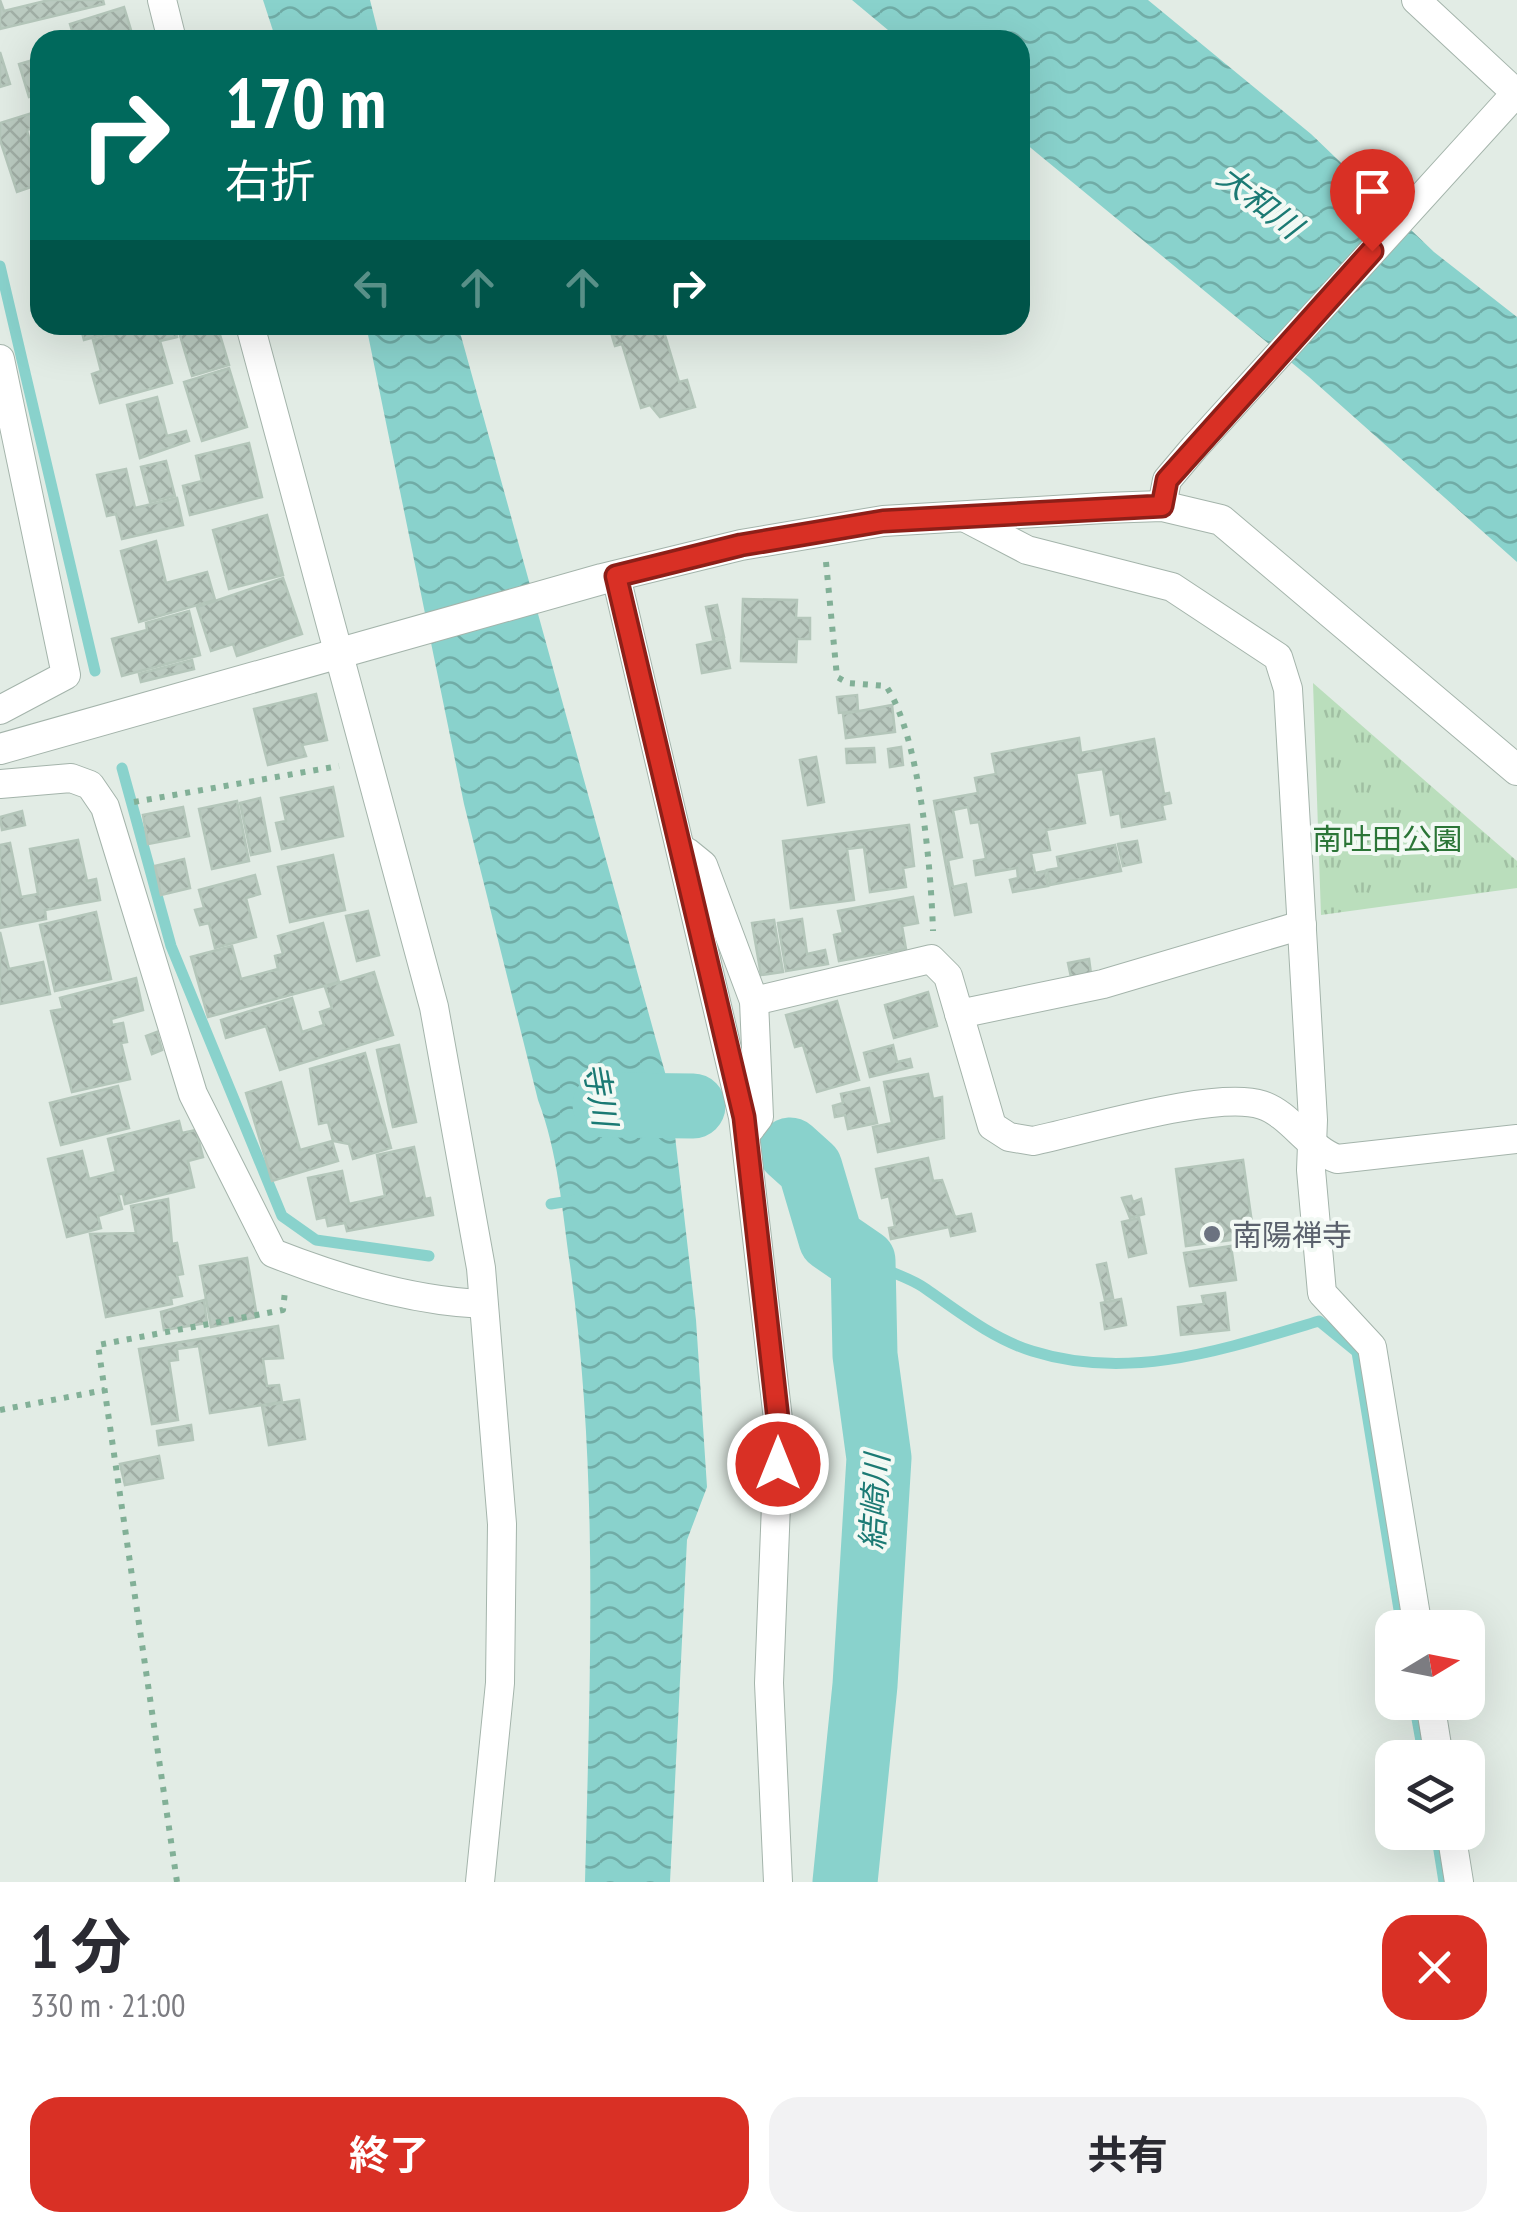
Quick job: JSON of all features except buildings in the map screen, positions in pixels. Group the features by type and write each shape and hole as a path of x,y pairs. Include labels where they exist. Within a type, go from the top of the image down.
{"street":[{"path":"162,0 170,30"},
{"path":"1162,506 1167,480 1194,448 1511,99 1416,0"},
{"path":"253,335 346,652 434,1008 481,1268 502,1524 500,1683 480,1882"},
{"path":"0,359 66,675 0,710"},
{"path":"0,749 608,578 741,545 823,531 962,516 1162,506 1221,520 1517,770"},
{"path":"962,516 1027,550 1172,587 1278,657 1288,689 1313,1120 1309,1143 1322,1293 1372,1346 1415,1610"},
{"path":"608,578 682,848 745,1135 779,1428 769,1683 778,1882"},
{"path":"0,784 71,778 90,785 104,807 193,1094 273,1253 335,1277 451,1303 483,1304"},
{"path":"682,848 703,866 754,1001 759,1117 745,1135"},
{"path":"959,1014 1103,984 1302,925"},
{"path":"754,1001 931,958 948,976 992,1126 1009,1137 1033,1141 1232,1099 1266,1106 1309,1143 1338,1158 1517,1139"},
{"path":"1454,1850 1459,1882"}],"path":[{"path":"823,531 837,677 848,683 886,686 900,706 919,803 933,918 931,958"},
{"path":"104,807 370,760"},
{"path":"176,1882 98,1345 283,1310 290,1260"},
{"path":"0,1410 105,1390"}],"green space":[{"name":"南吐田公園","path":"1313,683 1517,861 1517,888 1321,915"}],"water":[{"path":"263,0 370,0 378,30 273,30"},
{"name":"大和川","path":"852,0 1148,0 1311,134 1434,252 1517,317 1517,562 1309,377 1030,147 1030,30 888,30"},
{"name":"寺川","path":"368,335 461,335 666,1076 696,1320 707,1487 687,1540 670,1882 585,1882 590,1573 579,1342 562,1202 550,1140 464,804"}],"waterway":[{"path":"0,266 95,671"},
{"path":"122,768 171,946 282,1216 316,1240 429,1256"},
{"name":"結崎川","path":"605,1105 693,1106"},
{"name":"結崎川","path":"790,1150 810,1168 831,1239 863,1261 865,1355 879,1458 865,1685 845,1882"},
{"path":"551,1204 576,1200"},
{"path":"863,1261 919,1284 1004,1339 1069,1360 1141,1363 1177,1358 1319,1321 1357,1352 1399,1610"},
{"path":"1417,1720 1421,1740"},
{"path":"1439,1850 1444,1882"}],"place":[{"name":"南陽禅寺","path":"1212,1234"}],"route":[{"path":"778,1464 779,1428 750,1198 744,1117 616,576 741,545 883,521 1162,506 1167,480 1372,251"}]}
